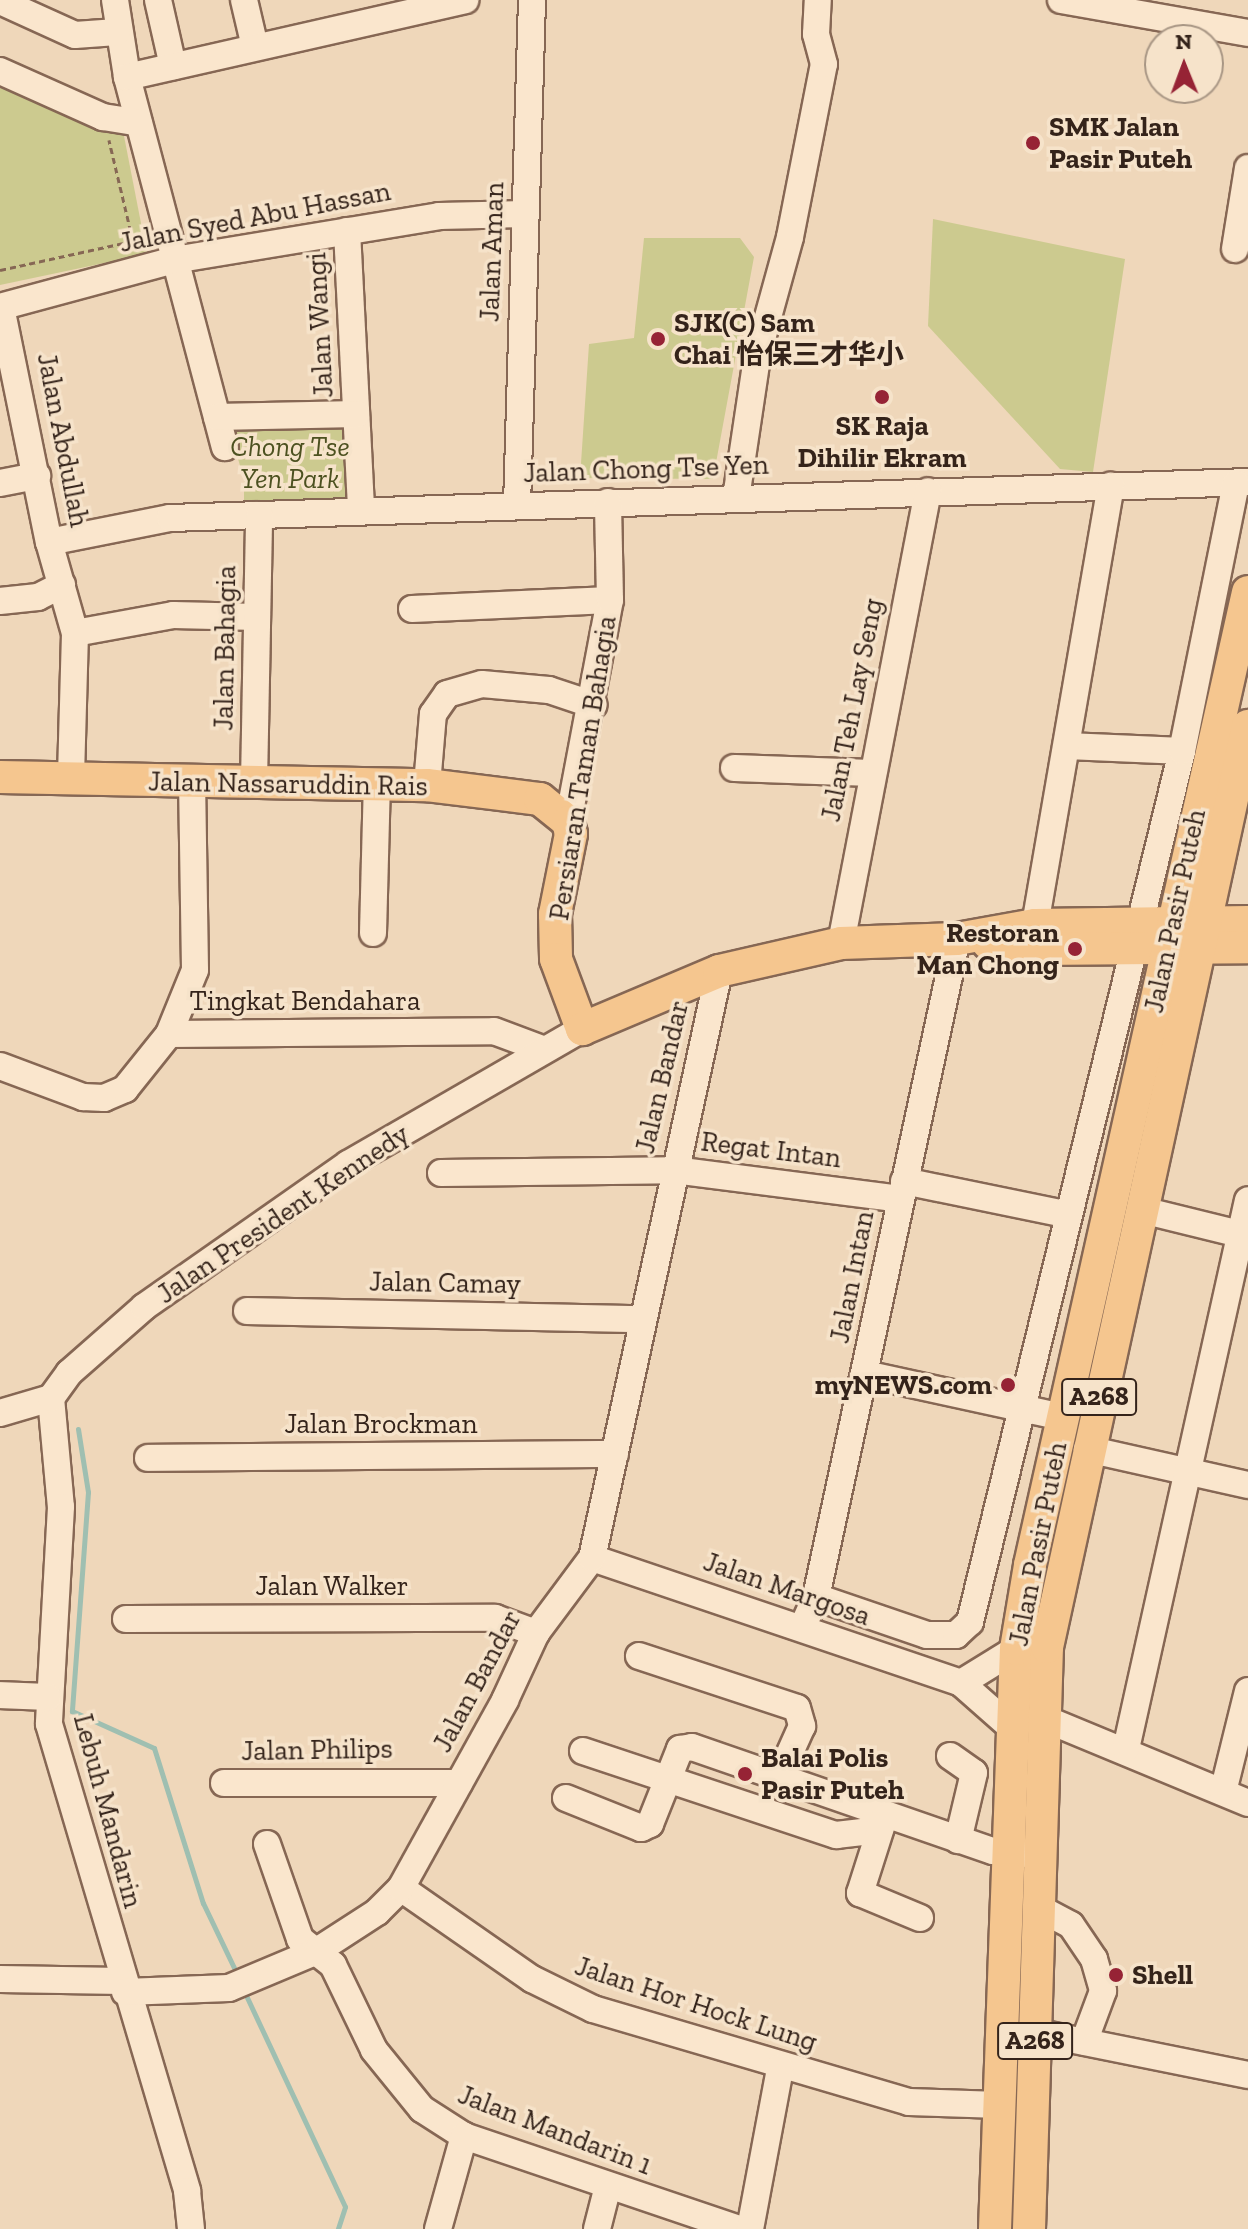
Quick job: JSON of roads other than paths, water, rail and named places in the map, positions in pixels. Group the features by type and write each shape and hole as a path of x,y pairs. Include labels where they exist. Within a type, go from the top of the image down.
{"main road":[{"name":"Jalan Pasir Puteh","path":"1029,2229 1037,1907 1023,1854 1012,1728 1016,1649 1063,1417 1248,592"},
{"name":"Jalan Pasir Puteh","path":"995,2229 1000,2105 1023,1854 1043,1718 1047,1647 1087,1449 1206,935 1248,726"},
{"name":"Jalan Nassaruddin Rais","path":"0,777 427,785 540,799 568,822"},
{"name":"Persiaran Taman Bahagia","path":"568,822 571,834 555,914 556,959 582,1029"},
{"path":"1206,935 1248,922"},
{"path":"582,1029 719,971 841,943 957,939 1035,925 1138,936"},
{"path":"957,939 1034,949 1138,936 1206,935 1248,947"}],"street":[{"path":"115,0 117,32 127,77 225,447"},
{"path":"158,0 173,66"},
{"path":"244,0 255,47"},
{"path":"127,77 465,0"},
{"name":"Jalan Aman","path":"517,506 532,0"},
{"path":"736,498 757,357 790,237 824,64 816,34 818,0"},
{"path":"1061,0 1248,33"},
{"path":"0,1 75,35 117,32"},
{"path":"0,71 103,117 139,123"},
{"path":"1235,249 1248,168"},
{"name":"Jalan Syed Abu Hassan","path":"1,307 174,260 439,216 525,214"},
{"name":"Jalan Wangi","path":"347,231 361,511"},
{"name":"Jalan Abdullah","path":"1,307 49,542 75,633 71,779"},
{"path":"217,417 356,414"},
{"path":"0,483 37,476"},
{"path":"816,1597 927,1635 956,1635 970,1622 1138,936 1242,482"},
{"name":"Jalan Chong Tse Yen","path":"49,542 170,518 1242,482"},
{"path":"1035,925 1111,486"},
{"name":"Jalan Teh Lay Seng","path":"841,943 928,491"},
{"name":"Persiaran Taman Bahagia","path":"568,822 594,705 610,600 608,502"},
{"name":"Jalan Bahagia","path":"254,783 259,515"},
{"path":"0,601 38,597 62,585"},
{"path":"412,609 610,600"},
{"path":"75,633 173,615 257,617"},
{"path":"427,785 433,714 447,694 482,684 549,690 594,705"},
{"path":"1068,746 1182,751"},
{"path":"734,768 872,773"},
{"path":"169,1034 195,970 192,781"},
{"path":"373,933 377,785"},
{"name":"Jalan Intan","path":"803,1626 816,1597 957,939"},
{"name":"Jalan Bandar","path":"0,1979 123,1986 240,1984 317,1951 377,1912 401,1888 536,1633 592,1558 641,1319 719,971"},
{"name":"Jalan President Kennedy","path":"51,1398 69,1373 144,1307 309,1191 582,1029"},
{"name":"Tingkat Bendahara","path":"0,1066 83,1097 104,1098 125,1089 169,1034 494,1031 545,1050"},
{"name":"Regat Intan","path":"441,1173 674,1170 902,1190 1069,1215"},
{"path":"1126,1749 1187,1471 1244,1235 1248,1200"},
{"path":"1142,1210 1244,1235"},
{"name":"Jalan Camay","path":"247,1311 641,1319"},
{"path":"865,1374 1063,1417"},
{"path":"0,1413 51,1398"},
{"name":"Lebuh Mandarin","path":"51,1398 61,1507 48,1697 55,1759 187,2191 191,2229"},
{"path":"1087,1449 1248,1485"},
{"name":"Jalan Brockman","path":"148,1458 615,1454"},
{"name":"Jalan Margosa","path":"592,1558 803,1626 961,1683"},
{"name":"Jalan Walker","path":"126,1619 495,1618 536,1633"},
{"path":"1012,1728 961,1683 1016,1649"},
{"path":"639,1656 797,1708 802,1726 780,1775"},
{"path":"1223,1792 1248,1691"},
{"path":"0,1695 48,1697"},
{"path":"1043,1718 1126,1749 1248,1803"},
{"path":"566,1798 641,1828 650,1824 680,1749 692,1747 780,1775 883,1822 1023,1854"},
{"path":"583,1751 836,1835 883,1822"},
{"path":"950,1756 974,1773 958,1840"},
{"name":"Jalan Philips","path":"224,1783 459,1783"},
{"path":"883,1822 860,1893 920,1918"},
{"name":"Jalan Mandarin 1","path":"267,1844 295,1930 333,1965 389,2075 422,2109 464,2136 738,2229"},
{"name":"Jalan Hor Hock Lung","path":"401,1888 559,1994 780,2068 909,2102 1000,2105"},
{"path":"1037,1907 1071,1925 1094,1959 1103,1991 1084,2042"},
{"path":"1035,2032 1248,2075"},
{"path":"750,2229 780,2068"},
{"path":"438,2229 464,2136"},
{"path":"597,2229 608,2186"}],"waterway":[{"path":"78,1429 88,1492 72,1711 154,1748 203,1903 237,1974"},
{"path":"244,1991 345,2207 338,2229"}],"place":[{"name":"SMK Jalan Pasir Puteh","path":"1033,143"},
{"name":"SJK(C) Sam Chai 怡保三才华小","path":"658,339"},
{"name":"SK Raja Dihilir Ekram","path":"882,397"},
{"name":"Restoran Man Chong","path":"1075,949"},
{"name":"myNEWS.com","path":"1008,1385"},
{"name":"Balai Polis Pasir Puteh","path":"745,1774"},
{"name":"Shell","path":"1116,1975"}],"park label":[{"name":"Chong Tse Yen Park","path":"290,463"}]}
